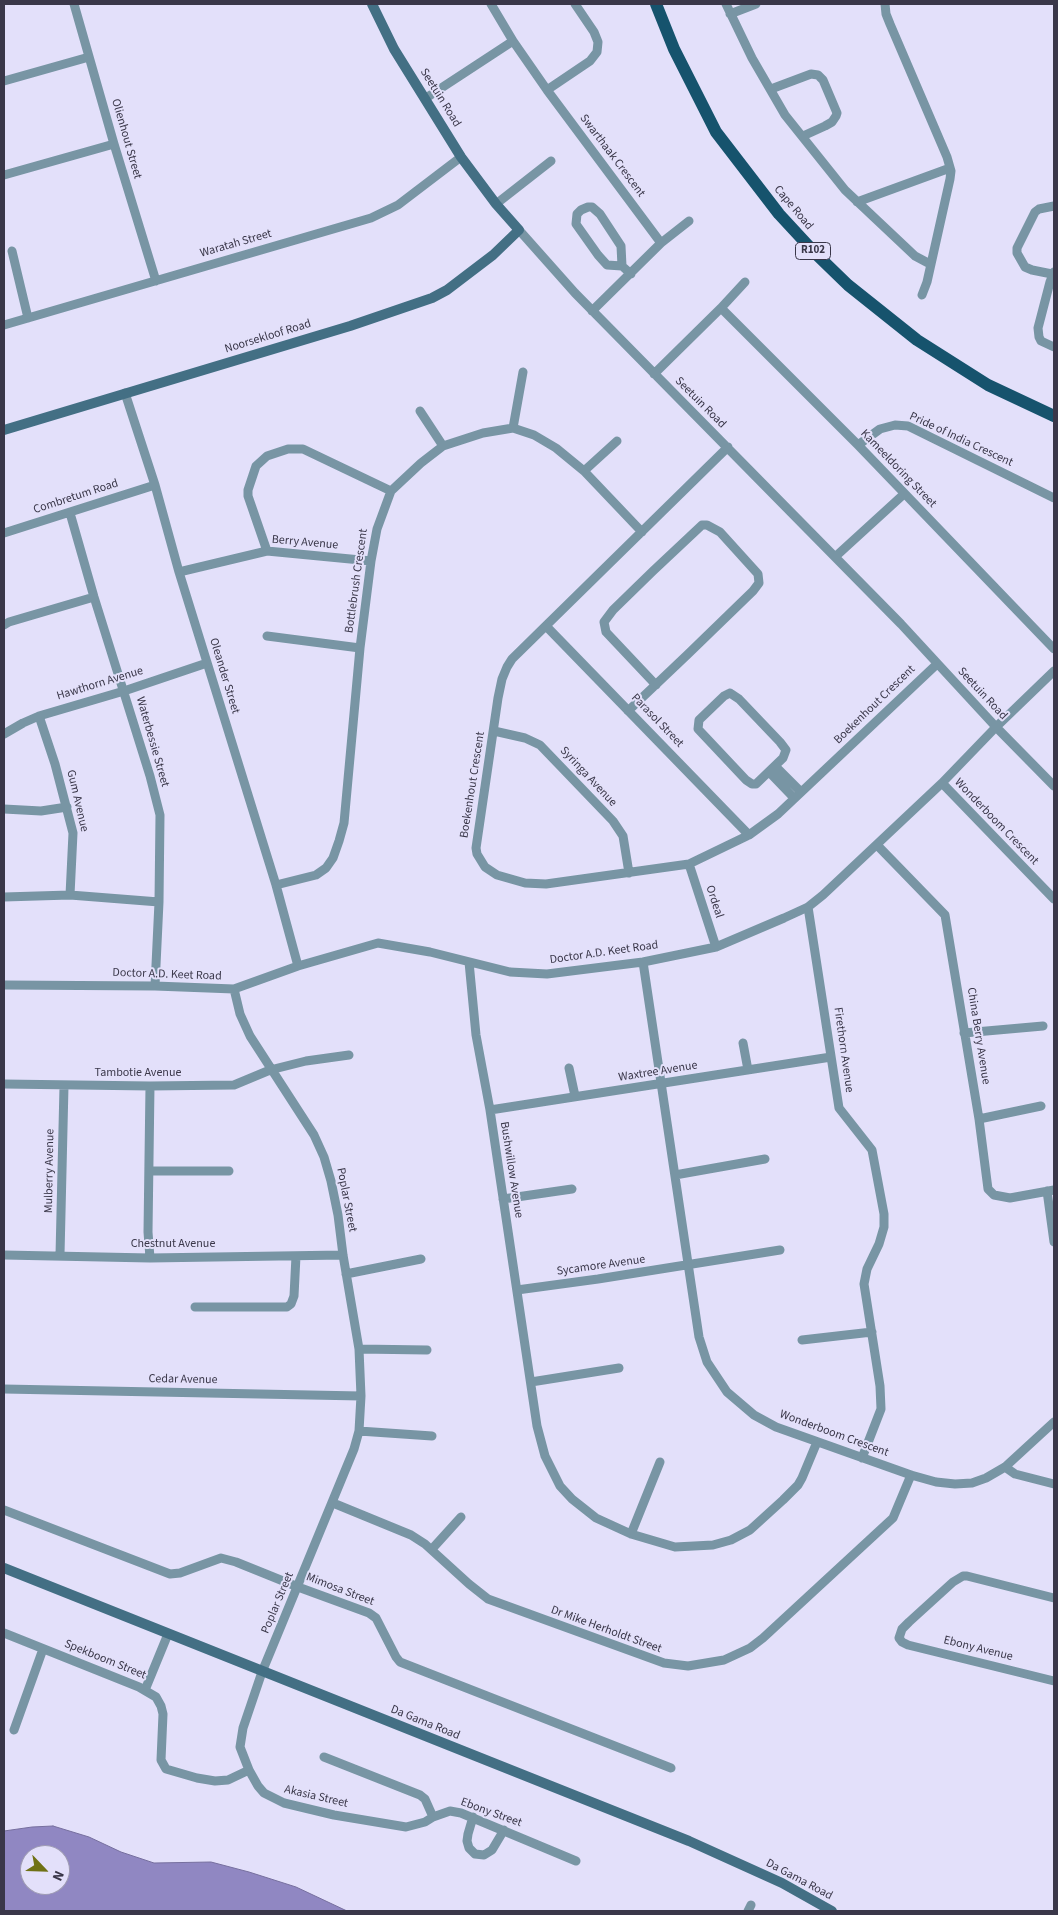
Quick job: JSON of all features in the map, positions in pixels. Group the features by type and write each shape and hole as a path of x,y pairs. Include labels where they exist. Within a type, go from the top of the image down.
{"main road":[{"name":"Cape Road","path":"656,4 674,49 716,132 779,214 816,254 860,296 917,340 988,385 1054,416"}],"street":[{"name":"Olienhout Street","path":"74,4 156,281"},
{"name":"Seetuin Road","path":"372,4 394,49 461,157 496,204 592,311 901,624 996,727 1054,786"},
{"name":"Swarthaak Crescent","path":"490,4 547,90 661,243"},
{"path":"547,90 590,61 597,52 598,42 594,32 575,4"},
{"path":"726,4 752,58 772,89 785,115 845,190 915,256 930,264"},
{"path":"730,14 756,4"},
{"path":"886,4 886,14 950,168 950,180 927,282 922,295"},
{"path":"426,98 513,41"},
{"path":"4,78 89,57"},
{"path":"772,89 811,74 818,75 823,80 837,113 836,116 832,122 803,136"},
{"path":"4,176 114,144"},
{"name":"Waratah Street","path":"4,326 371,218 398,205 461,157"},
{"path":"496,204 551,161"},
{"path":"857,202 950,168"},
{"path":"1054,206 1037,210 1017,248 1020,260 1025,266 1032,270 1053,273 1038,333 1041,341 1054,347"},
{"path":"622,266 621,246 600,214 592,207 581,210 576,218 578,228 607,265 622,266 631,274"},
{"path":"592,311 661,243 689,221"},
{"name":"Noorsekloof Road","path":"4,430 350,326 432,298 447,290 493,255 519,230"},
{"path":"12,251 28,318"},
{"path":"654,374 745,282"},
{"name":"Kameeldoring Street","path":"721,308 858,445 1054,649"},
{"path":"513,428 523,372"},
{"name":"Oleander Street","path":"125,393 155,485 179,572 276,885 298,966"},
{"path":"420,412 443,446"},
{"name":"Pride of India Crescent","path":"858,445 880,429 895,425 908,426 1054,498"},
{"name":"Bottlebrush Crescent","path":"276,885 316,875 326,868 333,858 340,841 344,823 360,648 371,561 377,529 391,491 421,463 443,446 483,433 513,428 534,435 556,448 584,471 642,532"},
{"path":"584,471 617,441"},
{"name":"Boekenhout Crescent","path":"728,447 512,659 507,667 498,698 476,848 477,854 485,867 497,875 524,883 546,884 689,864 749,834 778,814 937,664"},
{"path":"267,551 248,496 252,473 256,466 267,456 288,449 303,449 391,491"},
{"name":"Combretum Road","path":"4,533 155,485"},
{"path":"835,557 904,494"},
{"name":"Waterbessie Street","path":"70,513 160,815 159,902 155,986"},
{"path":"628,711 753,591 759,583 758,574 720,532 707,525 702,525 652,571 613,610 604,622 606,632 656,684"},
{"name":"Berry Avenue","path":"179,572 267,551 371,561"},
{"path":"4,625 94,597"},
{"name":"Parasol Street","path":"546,626 749,834"},
{"path":"267,636 360,648"},
{"name":"Hawthorn Avenue","path":"4,734 39,716 124,691 207,663"},
{"name":"Doctor A.D. Keet Road","path":"4,985 155,986 234,989 298,966 378,943 430,952 510,972 547,974 643,962 716,947 808,906 877,845 942,783 1054,671"},
{"path":"730,693 734,694 786,748 786,754 772,769 757,784 749,783 700,733 697,725 699,720 724,696 730,693"},
{"name":"Gum Avenue","path":"39,716 55,764 73,833 70,895"},
{"name":"Syringa Avenue","path":"494,731 525,738 540,745 613,821 623,836 629,873"},
{"path":"772,769 798,795"},
{"name":"Wonderboom Crescent","path":"942,783 1054,899"},
{"path":"4,809 41,811 67,807"},
{"name":"China Berry Avenue","path":"877,845 945,915 979,1119 986,1183 991,1193 998,1197 1010,1198 1051,1191"},
{"name":"Ordeal","path":"689,864 716,947"},
{"path":"4,896 70,895 159,902"},
{"name":"Firethorn Avenue","path":"808,906 840,1108 872,1150 884,1214 884,1227 879,1244 864,1277 880,1386 881,1409 862,1458"},
{"name":"Bushwillow Avenue","path":"469,962 476,1035 490,1110 541,1441 550,1467 560,1486 572,1499 596,1518 631,1534 675,1547 713,1545 731,1540 750,1530 798,1485 817,1442"},
{"name":"Wonderboom Crescent","path":"643,962 700,1337 707,1362 727,1392 754,1415 767,1423 862,1458 936,1482 963,1484 986,1478 1005,1468 1054,1422"},
{"name":"Poplar Street","path":"234,989 240,1014 250,1036 270,1070 314,1135 324,1157 338,1215 358,1349 361,1396 359,1431 333,1503 262,1672"},
{"path":"964,1033 1043,1026"},
{"path":"743,1043 748,1070"},
{"path":"270,1070 306,1061 349,1055"},
{"name":"Waxtree Avenue","path":"490,1110 831,1057"},
{"path":"569,1068 575,1096"},
{"name":"Tambotie Avenue","path":"4,1084 150,1086 234,1084 270,1070"},
{"name":"Mulberry Avenue","path":"60,1255 64,1086"},
{"path":"150,1086 150,1258"},
{"path":"979,1119 1041,1106"},
{"path":"675,1175 765,1160"},
{"path":"149,1171 229,1172"},
{"path":"503,1199 572,1189"},
{"path":"1051,1191 1054,1242"},
{"path":"688,1265 780,1250"},
{"name":"Chestnut Avenue","path":"4,1255 150,1258 343,1255"},
{"path":"195,1307 287,1307 291,1304 294,1296 296,1256"},
{"path":"346,1274 421,1259"},
{"name":"Sycamore Avenue","path":"517,1290 688,1265"},
{"path":"802,1340 872,1332"},
{"path":"358,1349 427,1350"},
{"path":"531,1382 620,1368"},
{"name":"Cedar Avenue","path":"4,1389 361,1396"},
{"path":"359,1431 432,1436"},
{"path":"631,1534 660,1462"},
{"path":"1005,1468 1015,1474 1054,1484"},
{"name":"Dr Mike Herholdt Street","path":"333,1503 411,1535 432,1549 479,1592 503,1605 664,1663 688,1666 724,1660 750,1648 797,1608 893,1518 911,1474"},
{"name":"Mimosa Street","path":"4,1510 170,1574 180,1573 221,1558 374,1615 400,1662 671,1768"},
{"path":"432,1549 461,1517"},
{"name":"Da Gama Road","path":"4,1568 689,1841 758,1871 832,1911"},
{"name":"Ebony Avenue","path":"1054,1598 963,1576 953,1582 902,1628 899,1638 908,1645 1054,1681"},
{"name":"Spekboom Street","path":"4,1633 145,1690 156,1697 163,1714 161,1760 166,1769 176,1773 215,1781 228,1780 249,1770"},
{"path":"145,1690 168,1634"},
{"path":"14,1730 43,1649"},
{"name":"Akasia Street","path":"262,1672 240,1737 240,1747 249,1770 264,1793 291,1805 406,1827 426,1822 433,1817"},
{"path":"324,1757 420,1795 425,1799 433,1817"},
{"name":"Ebony Street","path":"433,1817 450,1811 474,1817 576,1861"},
{"path":"474,1817 467,1842 469,1848 475,1854 484,1855 492,1850 504,1830"}],"shaded area":[{"path":"53,1826 89,1837 121,1852 154,1863 211,1862 296,1887 347,1911 4,1911 4,1831"}]}
